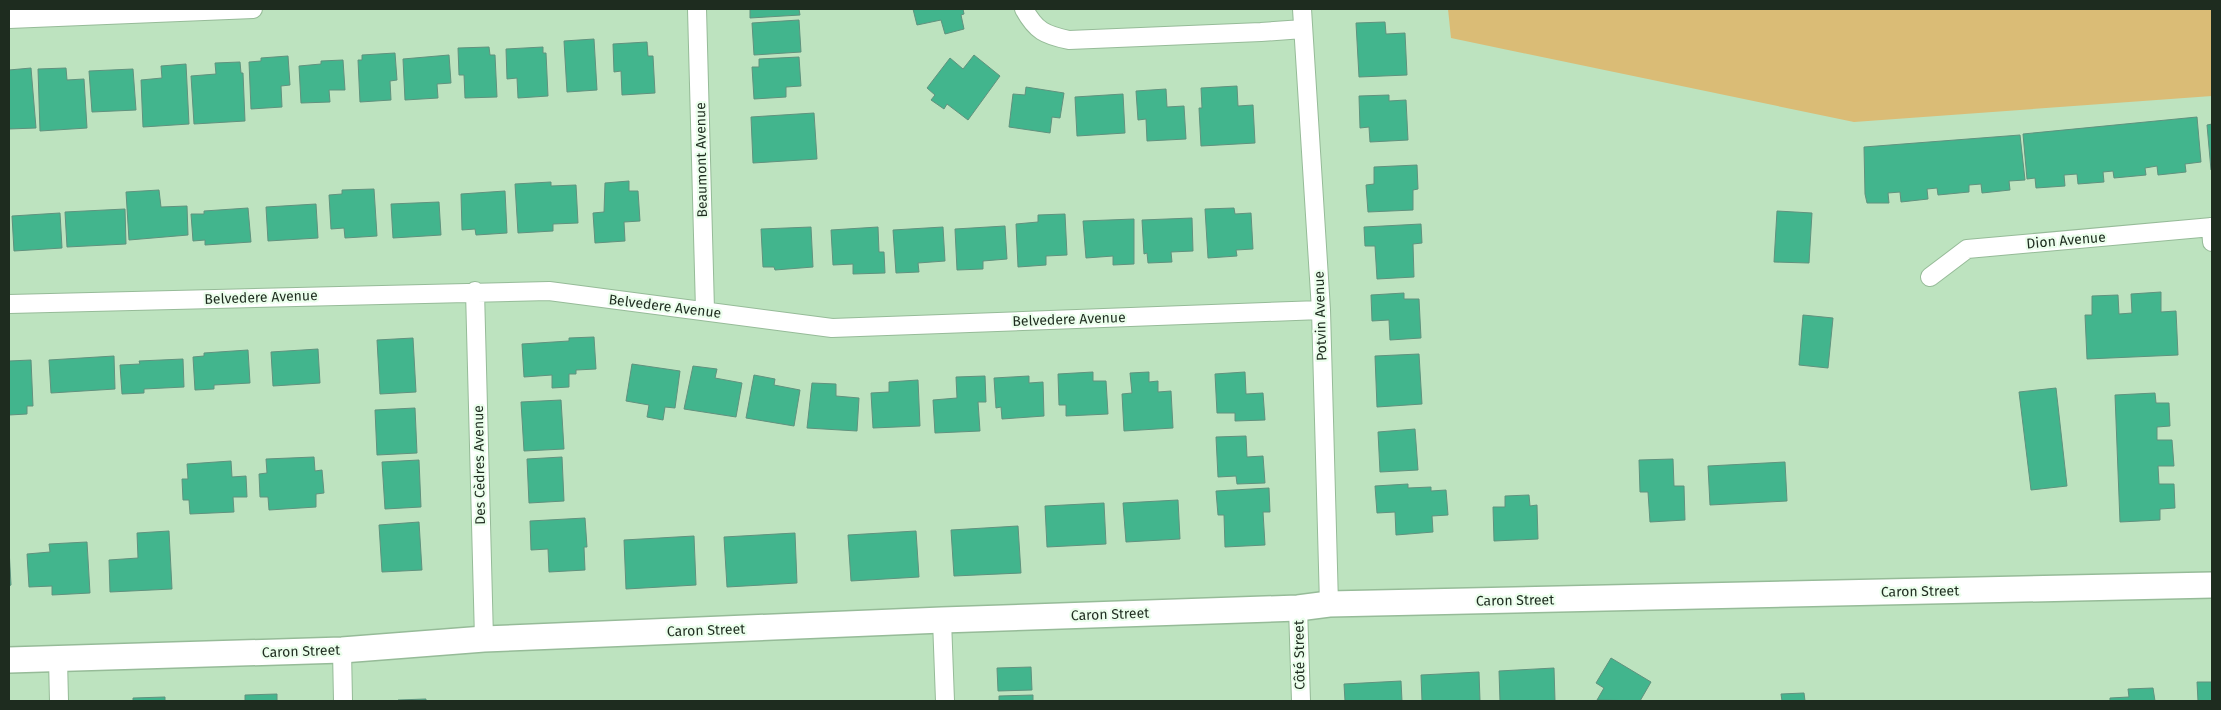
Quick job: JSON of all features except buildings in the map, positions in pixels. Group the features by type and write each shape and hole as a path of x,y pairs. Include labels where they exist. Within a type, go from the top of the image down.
{"street":[{"path":"9,19 253,9"},
{"name":"Beaumont Avenue","path":"697,9 705,310"},
{"path":"1024,9 1031,21 1046,35 1069,40 1252,33 1303,29"},
{"name":"Potvin Avenue","path":"1302,9 1321,310 1329,604"},
{"name":"Dion Avenue","path":"1930,278 1967,249 2212,232"},
{"name":"Belvedere Avenue","path":"9,304 475,291 549,291 832,328 1321,310"},
{"name":"Des Cèdres Avenue","path":"475,291 484,640"},
{"name":"Caron Street","path":"9,660 342,650 484,640 942,620 1298,608 1329,604 2212,585"},
{"name":"Côté Street","path":"1298,608 1300,701"},
{"path":"942,620 945,701"},
{"path":"342,650 343,701"},
{"path":"58,659 59,701"}],"shaded area":[{"path":"1448,9 2212,9 2212,96 1854,122 1451,38"}]}
